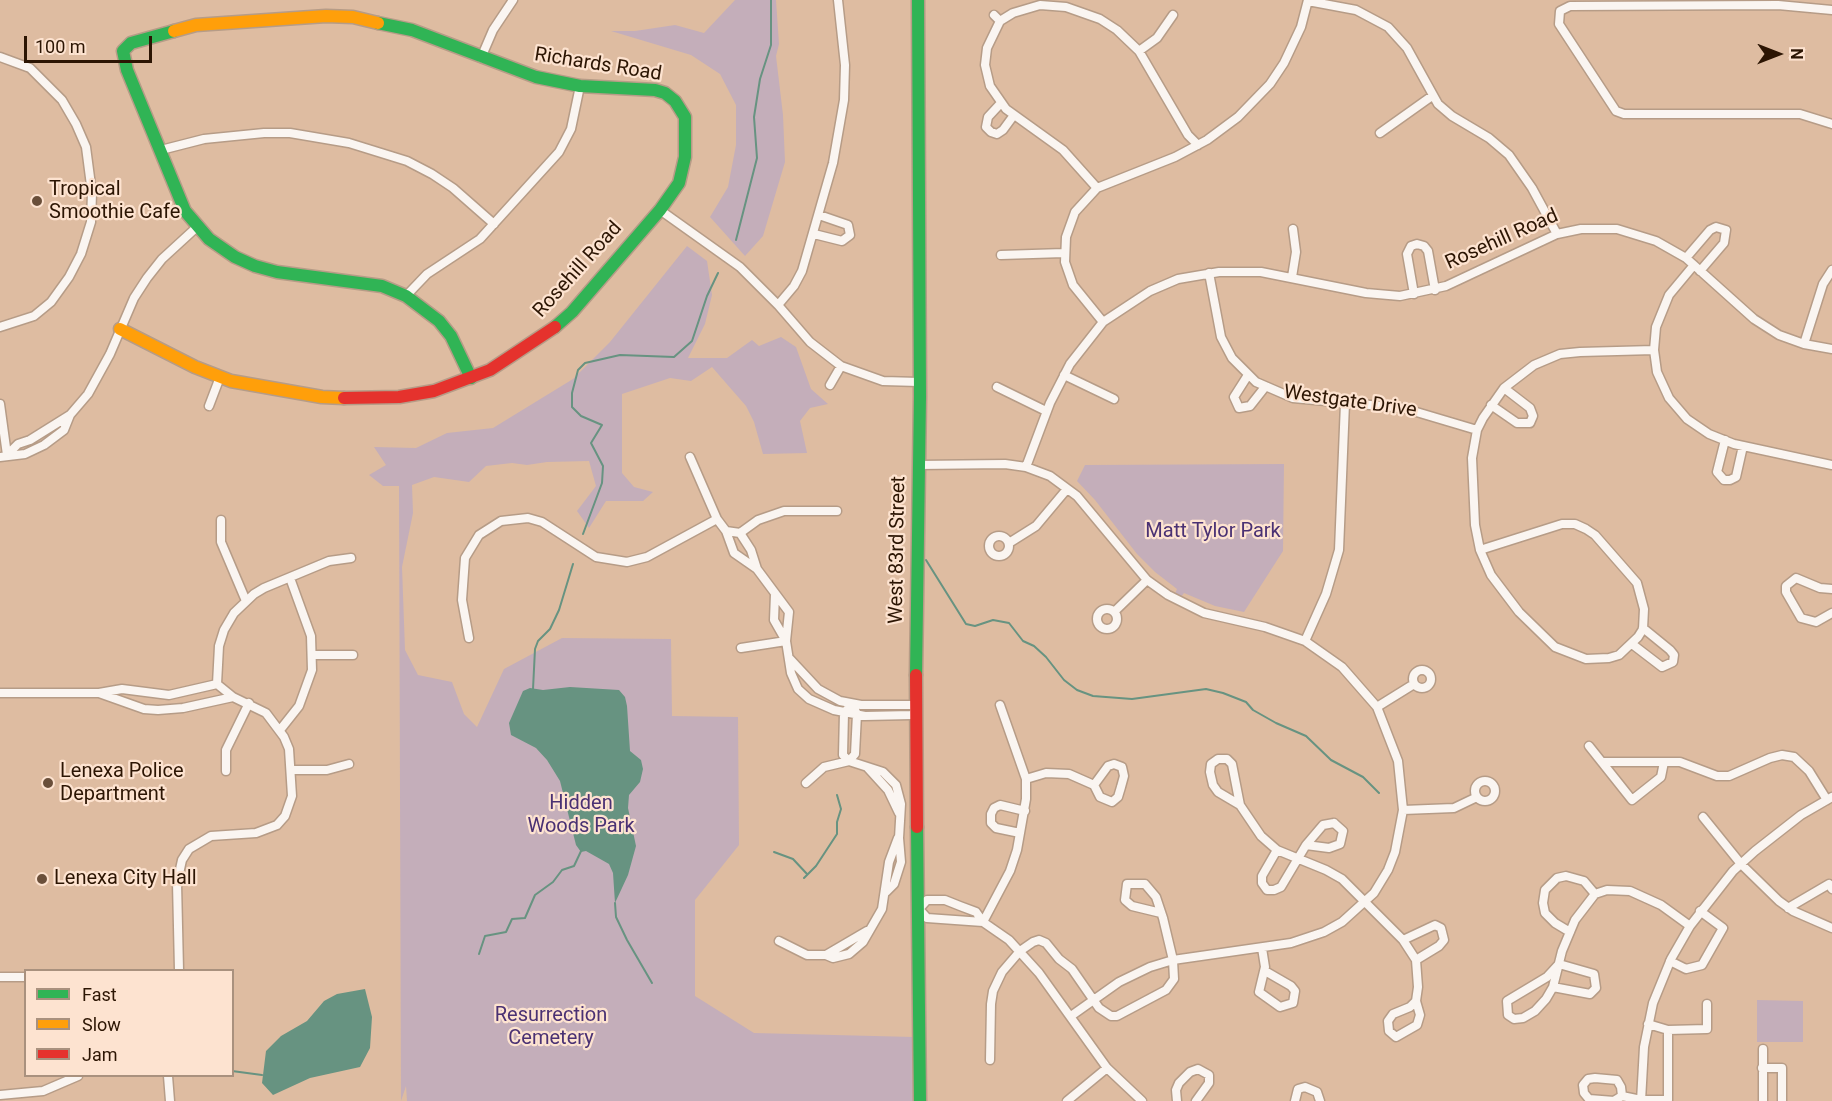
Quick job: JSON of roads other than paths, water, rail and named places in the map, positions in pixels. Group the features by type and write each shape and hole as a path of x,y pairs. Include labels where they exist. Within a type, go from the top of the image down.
{"street":[{"path":"481,58 492,30 513,0"},
{"path":"778,305 795,286 814,234 833,163 844,100 844,65 838,0"},
{"name":"West 83rd Street","path":"918,0 919,382 916,709 920,1101"},
{"path":"1103,322 1073,285 1064,253 1066,237 1075,212 1097,188 1159,164 1198,145 1238,117 1270,84 1293,46 1308,0 1356,10 1388,27 1407,48 1432,96 1452,116 1489,138 1509,155 1532,188 1557,234"},
{"path":"1832,10 1778,5 1570,6 1560,11 1559,24 1616,111 1624,114 1800,114 1832,124"},
{"path":"1097,188 1063,150 1000,103 990,86 985,65 987,48 997,18 1033,6 1066,7 1100,19 1117,30 1139,51 1188,135 1198,145"},
{"path":"1139,51 1158,38 1173,15"},
{"name":"Richards Road","path":"161,150 123,59 123,51 131,43 196,25 326,16 380,21 412,30 536,77 580,86 655,90 675,101 685,117 683,173 679,183 660,210"},
{"path":"0,57 30,68 62,100 86,147 92,193 90,222 81,254 69,277 51,302 34,316 0,327"},
{"path":"406,296 428,274 480,238 566,142 580,86"},
{"path":"1380,133 1432,96"},
{"path":"1000,103 988,117 986,127 991,132 997,134 1003,130 1014,115"},
{"path":"471,378 451,336 439,321 406,296 373,285 277,272 255,266 219,247 198,226 177,195 161,150 204,140 264,133 290,133 349,143 396,157 432,174 453,188 494,224"},
{"path":"660,210 740,267 778,305 810,342 841,366 883,381 919,382"},
{"name":"Rosehill Road","path":"120,329 219,377 283,393 368,399 434,391 471,378 518,355 572,312 660,210"},
{"path":"814,234 842,241 850,235 848,225 819,215"},
{"path":"0,404 3,456 25,454 44,445 64,430 70,415 99,377 120,329 147,278 162,259 198,226"},
{"path":"1686,258 1710,230 1716,227 1726,230 1724,243 1664,303 1656,327 1654,350 1661,385 1677,410 1699,429 1725,440 1832,465"},
{"path":"1292,277 1296,252 1293,229"},
{"name":"Rosehill Road","path":"1026,467 1046,411 1064,375 1079,349 1103,322 1150,291 1178,279 1209,273 1239,271 1292,277 1366,293 1414,294 1435,290 1463,279 1557,234 1581,229 1617,229 1656,241 1686,258 1762,325 1804,344 1832,349"},
{"name":"Rosehill Road","path":"1414,294 1407,254 1411,246 1417,244 1424,246 1428,251 1435,290"},
{"path":"1001,255 1064,253"},
{"path":"1804,344 1823,284 1832,270"},
{"name":"Westgate Drive","path":"1209,273 1221,337 1232,358 1248,375 1264,387 1293,398 1413,410 1477,430"},
{"path":"1480,550 1562,524 1575,524 1586,529 1602,542 1637,582 1643,600 1643,628 1626,651 1613,657 1586,659 1555,646 1504,595 1480,550 1475,525 1472,473 1477,430 1491,405 1504,388 1534,365 1560,354 1654,350"},
{"path":"830,385 841,366"},
{"path":"1064,375 1114,399"},
{"name":"Westgate Drive","path":"1248,375 1234,397 1239,408 1250,406 1264,387"},
{"path":"209,406 219,377"},
{"path":"997,387 1046,411"},
{"path":"1491,405 1517,423 1530,423 1533,416 1530,408 1504,388"},
{"path":"1305,640 1326,594 1339,550 1345,403"},
{"path":"1725,440 1717,472 1724,480 1736,477 1743,446"},
{"path":"690,457 717,519 726,531 735,553 757,568"},
{"path":"918,465 1005,464 1026,467 1050,476 1086,504 1147,580 1176,600 1204,613 1265,627 1305,640 1342,667 1377,707 1398,761 1403,810 1399,836 1388,870 1366,901 1342,922 1324,933 1305,940 1173,960 1133,974 1092,999 1071,1016"},
{"path":"1009,543 1036,526 1067,489"},
{"path":"726,531 740,533 758,519 784,511 837,510"},
{"path":"469,638 463,612 462,571 465,558 479,535 501,521 528,518 548,525 586,551 612,561 627,562 647,557 717,519"},
{"path":"221,520 221,542 246,601"},
{"path":"740,533 751,550 757,568 789,612 786,641"},
{"path":"217,684 221,638 234,613 246,601 264,588 329,561 351,558"},
{"path":"280,730 293,715 306,691 312,670 307,619 290,578"},
{"path":"1832,589 1820,588 1796,578 1786,586 1786,592 1801,618 1816,622 1832,613"},
{"path":"1114,612 1147,580"},
{"path":"776,594 774,620 786,641 791,673 798,689 822,706 844,713 912,715 916,709 911,705 852,704 840,701 818,689 790,659"},
{"path":"1632,644 1662,667 1669,666 1673,662 1674,655 1670,650 1643,628"},
{"path":"741,648 786,641"},
{"path":"312,655 354,655"},
{"path":"0,693 99,693 122,689 169,695 217,684"},
{"path":"179,969 177,883 182,860 189,849 211,836 256,833 277,825 290,806 289,749 280,730 266,713 233,697 217,684"},
{"path":"1377,707 1414,684"},
{"path":"99,693 144,709 158,710 183,708 233,697"},
{"path":"226,771 226,750 249,703"},
{"path":"779,941 807,955 826,955 867,931 882,909 889,862 899,838 899,813 888,790 868,768 849,761 843,755 844,713 852,704"},
{"path":"806,783 824,767 849,761 855,754 857,714 852,704"},
{"path":"983,922 1010,871 1025,811 1026,779 1000,705"},
{"path":"1589,746 1632,800 1661,777 1664,762"},
{"path":"1602,762 1680,762 1717,776 1728,776 1782,755 1794,757 1809,771 1829,798 1778,832 1741,864 1700,911 1690,926 1659,986 1648,1024 1641,1101"},
{"path":"1240,805 1218,792 1213,785 1211,764 1218,759 1227,759 1232,764 1240,805 1253,828 1277,850 1342,879 1403,940 1416,960 1418,987 1416,1001 1420,1015 1417,1025 1396,1037 1389,1031 1388,1021 1393,1014 1410,1007 1416,1001"},
{"path":"291,770 327,770 349,764"},
{"path":"1026,779 1058,773 1069,774 1094,786 1100,797 1112,802 1118,797 1121,787 1124,776 1122,767 1114,764 1108,766 1094,786"},
{"path":"1403,810 1454,808 1477,797"},
{"path":"1020,833 996,828 991,823 991,814 994,808 1000,805 1025,811"},
{"path":"1703,817 1741,864 1765,889 1788,908 1832,928"},
{"path":"1277,850 1262,876 1262,883 1267,890 1274,891 1281,887 1306,845"},
{"path":"1570,932 1555,923 1545,913 1543,903 1545,890 1557,878 1566,876 1584,881 1595,894"},
{"path":"990,1060 993,991 1002,972 1020,951 1040,940 1046,944 1072,969 1104,1013 1117,1016 1171,986 1174,979 1173,960 1161,914 1151,889 1145,884 1127,884 1125,900 1132,906 1161,914"},
{"path":"1788,908 1829,884 1832,889"},
{"path":"1559,964 1547,977 1507,1001 1508,1015 1514,1019 1523,1018 1535,1011 1553,987 1578,912 1595,894 1607,890 1630,891 1661,905 1690,926"},
{"path":"983,922 927,918 919,909 927,900 945,900 976,912 983,922 1020,951 1071,1016 1107,1068 1142,1101"},
{"path":"1670,961 1686,969 1702,965 1723,928 1700,911"},
{"path":"1403,940 1435,926 1441,928 1444,940 1439,946 1416,960"},
{"path":"1262,948 1265,971 1260,983 1261,996 1280,1007 1293,1003 1295,991 1291,986 1265,971"},
{"path":"1553,987 1590,994 1596,988 1594,975 1559,964"},
{"path":"0,977 24,977"},
{"path":"1648,1024 1668,1030 1707,1029 1707,1004"},
{"path":"1622,1096 1622,1087 1617,1080 1588,1079 1583,1085 1584,1093 1589,1099 1614,1101 1622,1096 1641,1101 1668,1100 1668,1030"},
{"path":"1763,1049 1763,1101"},
{"path":"1067,1101 1107,1068"},
{"path":"1762,1068 1782,1068 1782,1101"},
{"path":"1177,1101 1179,1083 1190,1072 1198,1069 1209,1075 1209,1083 1196,1101"},
{"path":"0,1095 43,1091 76,1077"},
{"path":"168,1077 170,1101"},
{"path":"1295,1101 1298,1089 1305,1087 1317,1092 1320,1101"}],"waterway":[{"path":"736,240 757,158 754,117 760,79 771,45 771,0"},
{"path":"583,534 602,483 603,466 591,443 602,425 581,416 572,407 572,393 578,370 585,363 620,355 674,357 692,341 707,296 718,273"},
{"path":"926,560 966,624 975,626 993,620 1009,623 1023,641 1034,646 1064,680 1077,690 1093,696 1132,699 1206,689 1223,693 1246,702 1253,710 1306,736 1331,760 1363,777 1379,793"},
{"path":"533,689 535,649 538,641 550,629 559,610 573,564"},
{"path":"804,878 816,866 837,834 837,822 841,809 837,795"},
{"path":"479,954 485,936 506,932 512,919 525,918 535,895 553,882 562,870 574,866 582,849"},
{"path":"774,852 793,859 807,874"},
{"path":"615,903 616,917 652,983"},
{"path":"234,1071 262,1075"}],"place":[{"name":"Tropical Smoothie Cafe","path":"37,201"},
{"name":"Lenexa Police Department","path":"48,783"},
{"name":"Lenexa City Hall","path":"42,879"}],"park label":[{"name":"Matt Tylor Park","path":"1213,532"},
{"name":"Hidden Woods Park","path":"581,816"},
{"name":"Resurrection Cemetery","path":"551,1028"}]}
